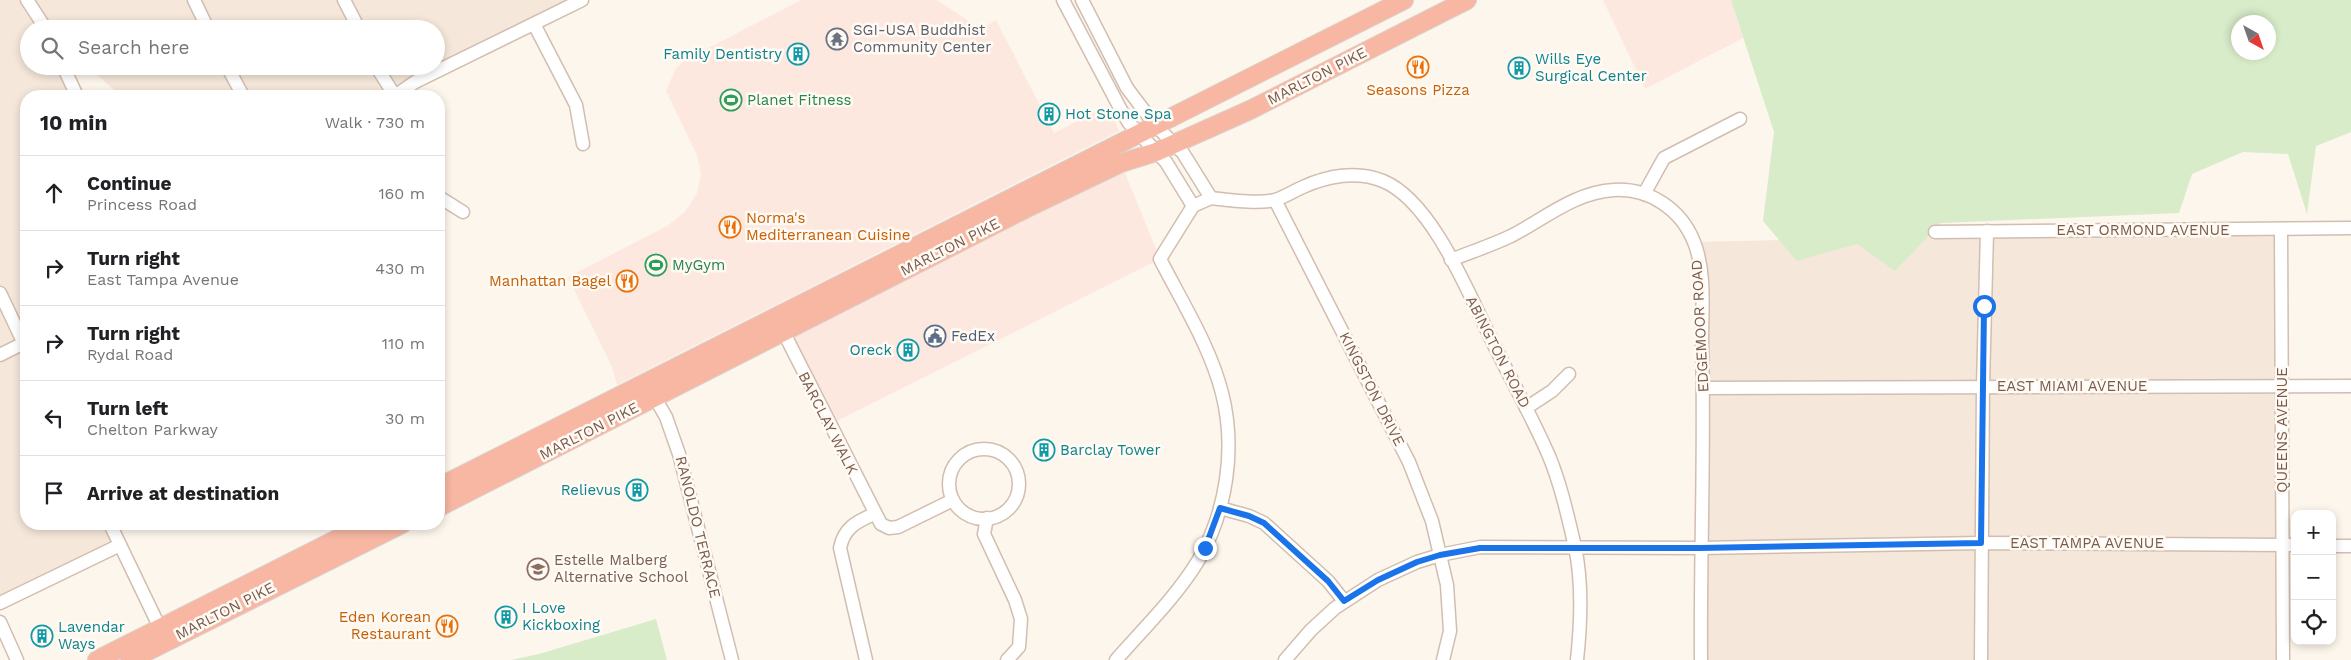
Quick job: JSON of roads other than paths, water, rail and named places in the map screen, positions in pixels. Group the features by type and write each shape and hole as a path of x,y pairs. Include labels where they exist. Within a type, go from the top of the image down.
{"highway":[{"name":"MARLTON PIKE","path":"445,484 620,396 1148,143 1404,0"},
{"name":"MARLTON PIKE","path":"445,504 1051,196 1120,163 1148,143 1165,134 1250,110 1468,0"},
{"path":"460,496 501,467 612,412 620,404 620,396"},
{"name":"MARLTON PIKE","path":"97,660 355,530"},
{"name":"MARLTON PIKE","path":"130,660 390,530"}],"street":[{"path":"27,0 40,20"},
{"path":"194,0 204,20"},
{"path":"344,0 354,20"},
{"path":"445,67 582,0"},
{"path":"1063,0 1113,98 1128,123 1202,202 1275,200"},
{"path":"1082,0 1127,88 1183,153 1202,202"},
{"path":"534,24 576,105 583,144"},
{"path":"67,75 74,90"},
{"path":"232,75 240,90"},
{"path":"382,75 391,90"},
{"path":"404,90 429,75"},
{"path":"1644,194 1664,158 1740,119"},
{"name":"ABINGTON ROAD","path":"1275,200 1318,180 1344,175 1365,176 1383,180 1403,192 1418,207 1442,241 1526,408 1549,457 1559,484 1579,568 1581,624 1578,660"},
{"name":"EDGEMOOR ROAD","path":"1451,260 1510,236 1556,209 1592,193 1614,190 1644,194 1653,197 1672,210 1684,222 1696,250 1701,288 1704,388 1700,548 1701,660"},
{"name":"KINGSTON DRIVE","path":"1275,200 1409,462 1432,521 1447,585 1450,631 1443,660"},
{"path":"445,201 463,212"},
{"path":"1116,660 1196,563 1213,530 1225,486 1228,442 1222,393 1203,342 1160,259 1202,202"},
{"name":"EAST ORMOND AVENUE","path":"1934,232 2351,228"},
{"name":"QUEENS AVENUE","path":"2281,229 2282,385 2289,545 2283,660"},
{"path":"1981,660 1982,386 1987,231"},
{"path":"0,294 20,335"},
{"name":"BARCLAY WALK","path":"784,333 874,514 882,525 896,528 953,500"},
{"path":"0,355 20,347"},
{"path":"1526,408 1552,391 1570,374"},
{"name":"EAST MIAMI AVENUE","path":"1704,388 2351,386"},
{"name":"RANOLDO TERRACE","path":"654,398 666,417 679,454 732,660"},
{"path":"978,450 992,450 1008,459 1016,470 1018,489 1008,509 1000,514 986,518 967,514 953,500 949,488 950,479 959,460 969,453 978,450"},
{"path":"1220,508 1249,516 1264,523 1328,581 1344,601"},
{"path":"866,660 840,548 853,523 874,514"},
{"path":"986,518 984,534 1022,619 1019,647 1007,660"},
{"path":"113,530 160,628"},
{"name":"EAST TAMPA AVENUE","path":"1285,660 1311,630 1344,601 1378,580 1417,562 1440,555 1480,548 1700,548 1981,543 2289,545"},
{"path":"0,603 120,545"},
{"path":"2336,546 2351,546"},
{"path":"0,622 18,660"}],"place":[{"name":"SGI-USA Buddhist Community Center","path":"837,39"},
{"name":"Family Dentistry","path":"798,54"},
{"name":"Seasons Pizza","path":"1418,67"},
{"name":"Wills Eye Surgical Center","path":"1519,68"},
{"name":"Planet Fitness","path":"731,100"},
{"name":"Hot Stone Spa","path":"1049,114"},
{"name":"Norma's Mediterranean Cuisine","path":"730,227"},
{"name":"MyGym","path":"656,265"},
{"name":"Manhattan Bagel","path":"627,281"},
{"name":"FedEx","path":"935,336"},
{"name":"Oreck","path":"908,350"},
{"name":"Barclay Tower","path":"1044,450"},
{"name":"Relievus","path":"637,490"},
{"name":"Estelle Malberg Alternative School","path":"538,569"},
{"name":"I Love Kickboxing","path":"506,617"},
{"name":"Eden Korean Restaurant","path":"447,626"},
{"name":"Lavendar Ways","path":"42,636"}]}
